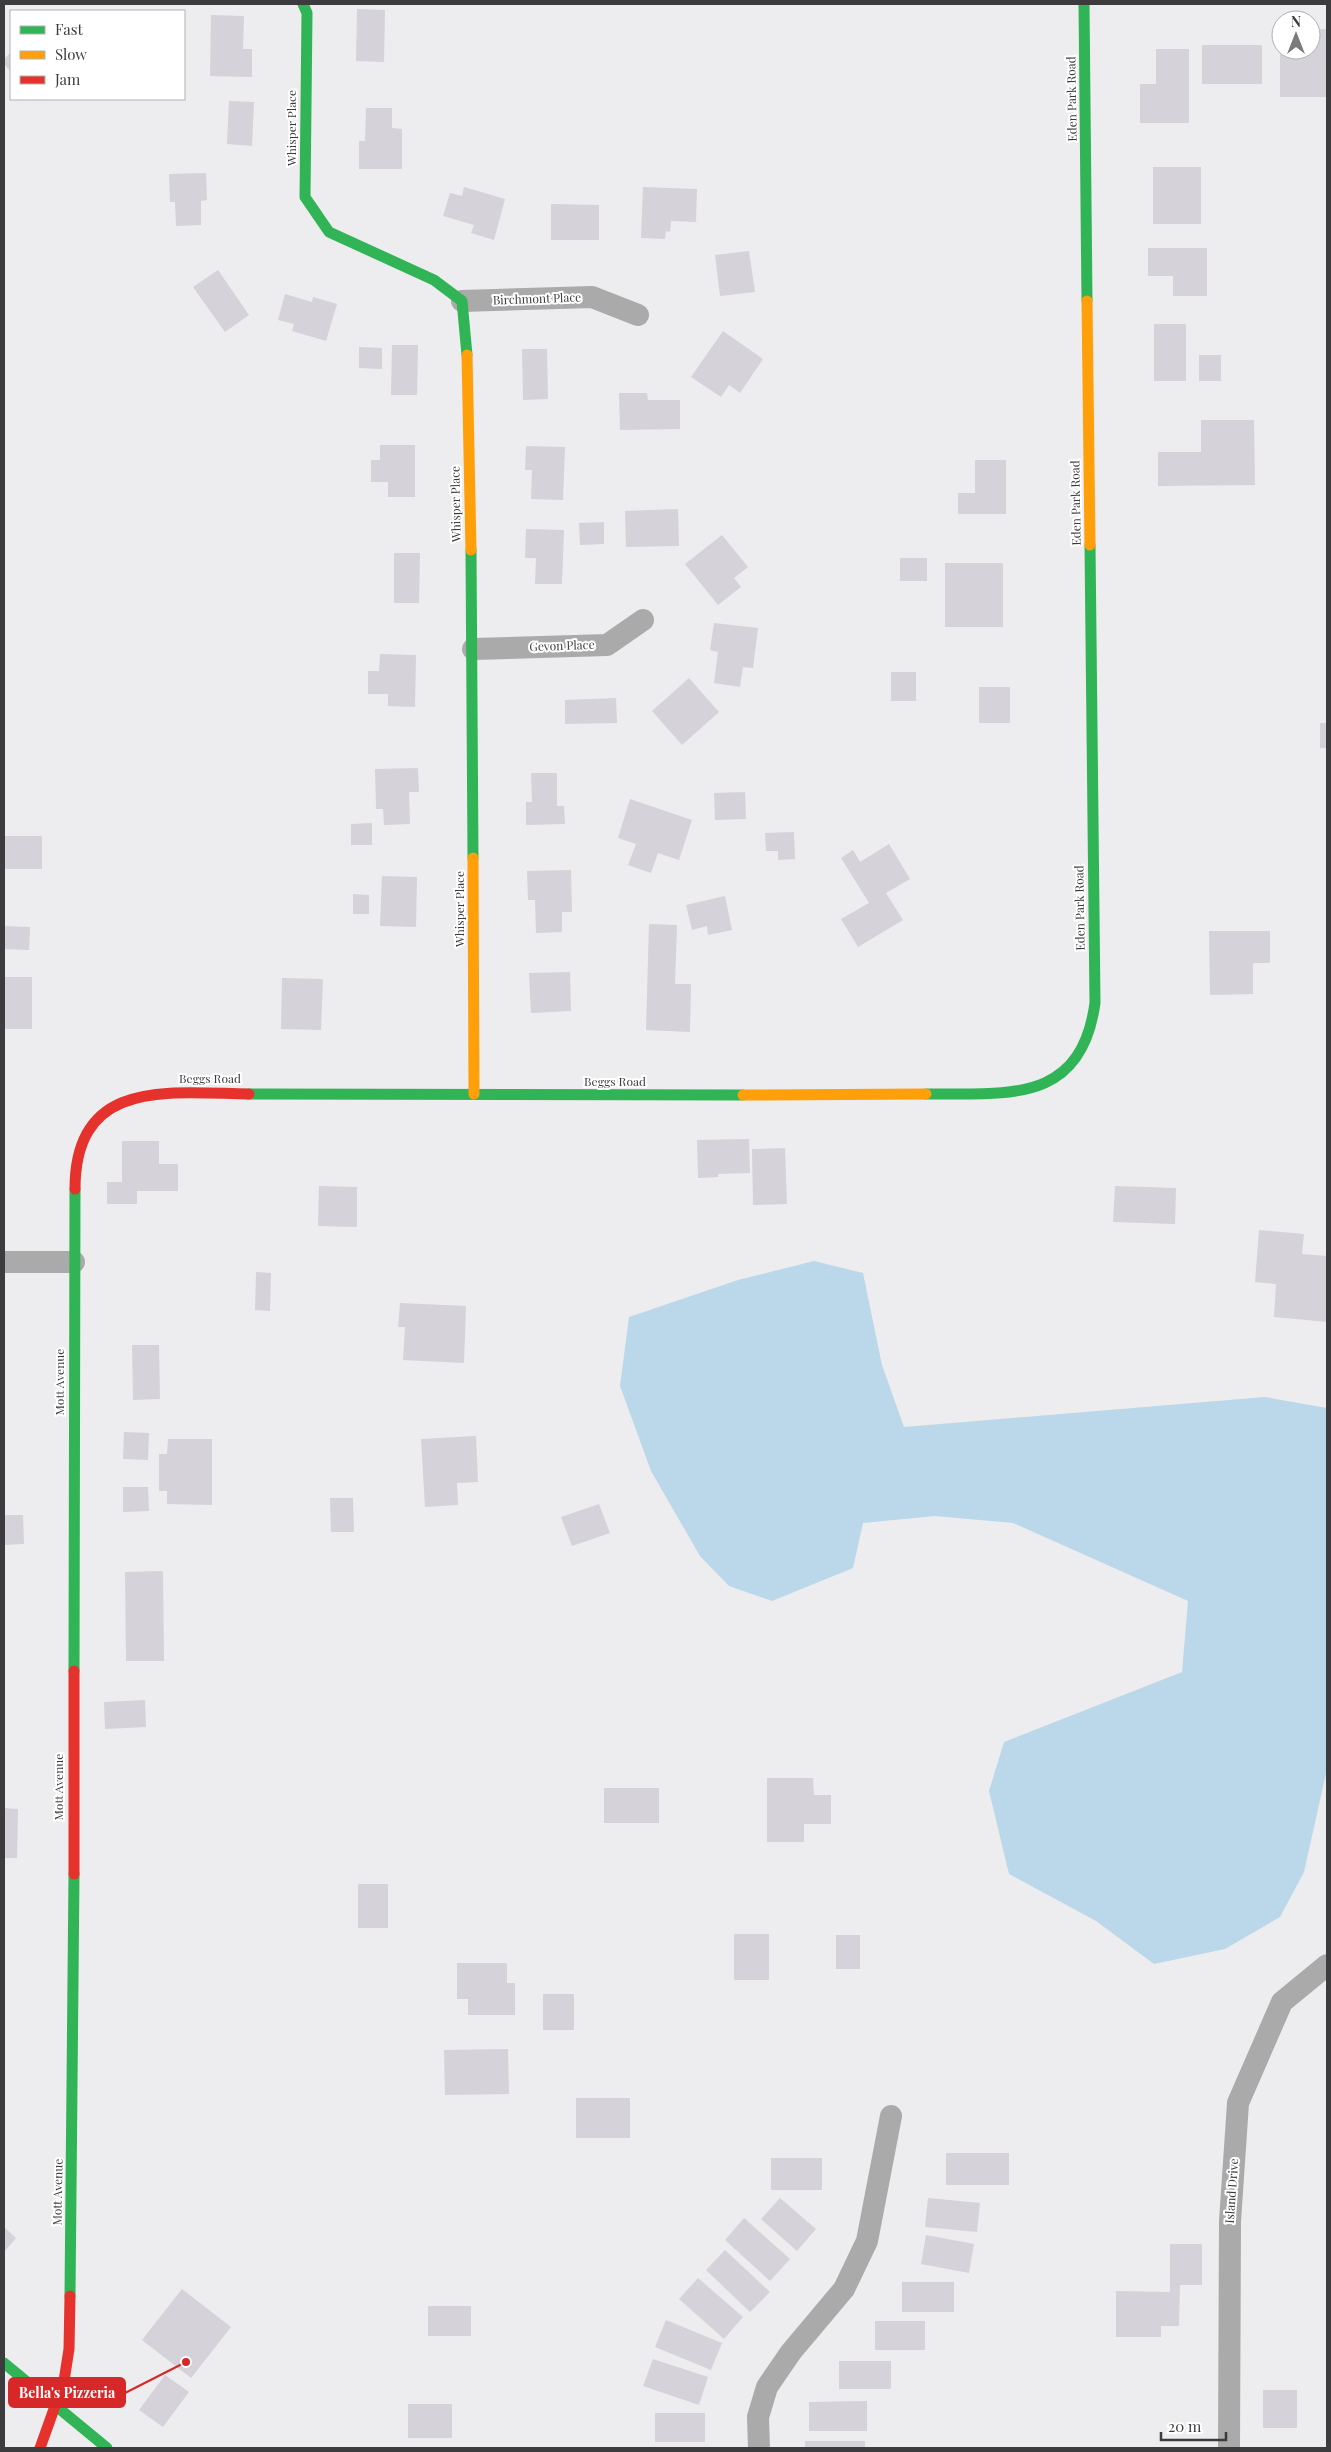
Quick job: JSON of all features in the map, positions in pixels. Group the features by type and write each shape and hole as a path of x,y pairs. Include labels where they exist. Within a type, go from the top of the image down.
{"street":[{"name":"Whisper Place","path":"303,4 306,13 305,197 329,232 434,280 462,301 467,342 473,649 474,1094"},
{"name":"Eden Park Road","path":"1084,4 1095,1003"},
{"name":"Birchmont Place","path":"462,301 592,297 638,315"},
{"name":"Gevon Place","path":"473,649 607,645 643,620"},
{"name":"Beggs Road","path":"92,1125 107,1111 127,1099 154,1093 609,1096 1007,1093 1051,1081 1076,1062 1092,1030 1095,1003"},
{"name":"Mott Avenue","path":"40,2448 68,2369 74,1991 75,1177 80,1150 92,1125"},
{"path":"4,1262 74,1262"},
{"name":"Island Drive","path":"1229,2448 1230,2221 1238,2103 1282,2002 1327,1964"},
{"path":"759,2448 758,2417 767,2387 791,2352 844,2289 867,2241 891,2116"},
{"path":"4,2363 107,2448"}],"water":[{"path":"814,1261 863,1273 882,1365 904,1427 1265,1397 1327,1408 1327,1769 1304,1872 1280,1917 1225,1949 1154,1964 1096,1921 1009,1874 989,1791 1004,1742 1182,1672 1188,1601 1013,1523 935,1516 863,1523 853,1568 772,1601 729,1586 700,1556 651,1471 620,1386 629,1317 738,1280"}],"building":[{"path":"357,9 385,10 384,62 356,61"},
{"path":"211,15 244,16 243,49 252,49 252,77 210,76"},
{"path":"1321,29 1327,29 1327,97 1280,97 1280,60 1321,60"},
{"path":"1202,45 1262,45 1262,84 1202,84"},
{"path":"1156,49 1189,49 1189,123 1140,123 1140,84 1156,84"},
{"path":"10,53 10,71 4,64 4,59"},
{"path":"229,101 254,102 252,146 227,144"},
{"path":"366,108 392,108 392,128 402,129 402,169 359,169 359,141 365,141"},
{"path":"1153,167 1201,167 1201,224 1153,224"},
{"path":"206,173 207,200 201,201 201,225 176,226 175,202 170,202 169,174"},
{"path":"464,187 505,199 494,240 471,233 474,225 443,216 450,193 462,196"},
{"path":"643,187 697,189 696,222 671,221 670,232 666,231 665,239 641,238"},
{"path":"551,204 599,205 599,240 551,240"},
{"path":"1148,248 1207,248 1207,296 1173,296 1173,276 1148,276"},
{"path":"749,251 755,292 720,296 715,255"},
{"path":"218,270 249,315 225,332 193,287"},
{"path":"285,294 312,302 313,297 337,304 326,341 292,331 294,324 278,320"},
{"path":"1154,324 1186,324 1186,381 1154,381"},
{"path":"723,331 763,359 740,393 729,385 721,397 691,377"},
{"path":"392,345 418,345 417,395 391,395"},
{"path":"359,347 382,348 382,369 359,368"},
{"path":"522,349 547,349 548,399 523,400"},
{"path":"1199,355 1221,355 1221,381 1199,381"},
{"path":"619,393 647,393 648,400 680,400 680,429 620,430"},
{"path":"1201,420 1254,420 1255,485 1158,486 1158,452 1201,452"},
{"path":"380,445 415,445 415,497 388,497 388,482 371,482 371,460 380,460"},
{"path":"526,446 565,447 563,500 531,499 532,470 525,470"},
{"path":"975,460 1006,460 1006,514 958,514 958,493 975,493"},
{"path":"678,509 679,546 626,547 625,511"},
{"path":"604,522 604,544 580,545 579,523"},
{"path":"526,529 564,530 562,584 535,584 536,558 525,558"},
{"path":"722,535 748,567 734,578 741,587 718,605 685,564"},
{"path":"394,553 420,553 419,603 394,603"},
{"path":"900,558 927,558 927,581 900,581"},
{"path":"945,563 1003,563 1003,627 945,627"},
{"path":"714,623 758,628 753,668 743,667 740,687 714,683 718,652 710,650"},
{"path":"380,654 416,655 415,707 388,706 388,694 368,694 368,671 379,671"},
{"path":"891,672 916,672 916,701 891,701"},
{"path":"689,678 719,712 682,745 652,711"},
{"path":"979,687 1010,687 1010,723 979,723"},
{"path":"616,698 617,723 565,724 565,700"},
{"path":"1320,723 1327,723 1327,748 1320,748"},
{"path":"418,768 419,792 409,792 410,824 384,825 383,809 376,809 375,769"},
{"path":"531,773 557,773 557,806 564,806 565,824 526,825 526,802 532,802"},
{"path":"745,792 746,819 715,820 714,793"},
{"path":"630,799 692,820 679,860 658,853 651,873 628,865 636,844 618,838"},
{"path":"372,823 372,845 351,845 351,824"},
{"path":"794,832 795,859 778,860 778,851 766,851 765,833"},
{"path":"4,836 42,836 42,869 4,869"},
{"path":"889,844 910,879 886,893 903,920 858,947 841,919 869,903 841,858 853,850 860,862"},
{"path":"571,870 572,912 562,912 562,932 536,933 535,900 528,900 527,871"},
{"path":"382,876 417,877 416,927 380,926"},
{"path":"353,894 369,895 369,914 353,914"},
{"path":"725,896 732,930 708,935 707,926 692,930 686,905"},
{"path":"649,924 677,925 675,984 691,984 690,1032 646,1030"},
{"path":"4,926 30,927 29,950 4,949"},
{"path":"1209,931 1270,931 1270,963 1253,963 1253,994 1210,995"},
{"path":"570,972 571,1011 531,1013 529,973"},
{"path":"4,977 32,977 32,1029 4,1029"},
{"path":"282,978 323,979 321,1030 281,1029"},
{"path":"749,1139 750,1173 718,1174 718,1177 698,1178 697,1140"},
{"path":"122,1141 159,1141 159,1164 178,1164 178,1191 137,1191 137,1204 107,1204 107,1182 122,1182"},
{"path":"785,1148 787,1204 753,1205 752,1149"},
{"path":"319,1186 357,1187 357,1227 318,1226"},
{"path":"1115,1186 1176,1188 1175,1224 1113,1222"},
{"path":"1259,1230 1304,1234 1302,1254 1327,1256 1327,1322 1274,1317 1276,1284 1255,1282"},
{"path":"256,1272 271,1273 270,1311 255,1310"},
{"path":"400,1303 466,1306 464,1363 403,1360 405,1327 398,1327"},
{"path":"132,1345 159,1345 160,1399 133,1400"},
{"path":"124,1432 149,1433 148,1460 123,1459"},
{"path":"476,1436 478,1482 457,1483 458,1505 425,1507 421,1439"},
{"path":"168,1439 212,1439 212,1505 167,1504 167,1491 159,1491 159,1454 167,1454"},
{"path":"123,1487 148,1487 149,1511 123,1512"},
{"path":"330,1498 353,1498 354,1532 331,1532"},
{"path":"599,1504 610,1533 572,1546 561,1517"},
{"path":"4,1515 23,1515 24,1544 4,1545"},
{"path":"163,1571 164,1661 126,1661 125,1572"},
{"path":"145,1700 146,1727 105,1729 104,1702"},
{"path":"767,1778 813,1778 814,1795 831,1795 831,1824 804,1824 804,1842 767,1842"},
{"path":"604,1788 659,1788 659,1823 604,1823"},
{"path":"4,1808 18,1809 17,1858 4,1858"},
{"path":"358,1884 388,1884 388,1928 358,1928"},
{"path":"734,1934 769,1934 769,1980 734,1980"},
{"path":"836,1935 860,1935 860,1969 836,1969"},
{"path":"457,1963 507,1963 507,1983 515,1983 515,2015 468,2015 468,1999 457,1999"},
{"path":"543,1994 574,1994 574,2030 543,2030"},
{"path":"508,2049 509,2094 445,2095 444,2050"},
{"path":"576,2098 630,2098 630,2138 576,2138"},
{"path":"946,2153 1009,2153 1009,2185 946,2185"},
{"path":"771,2158 822,2158 822,2190 771,2190"},
{"path":"780,2198 816,2229 797,2251 761,2219"},
{"path":"928,2198 980,2203 977,2232 925,2227"},
{"path":"744,2218 790,2259 770,2281 725,2240"},
{"path":"4,2227 16,2238 4,2252"},
{"path":"926,2235 974,2244 969,2273 921,2264"},
{"path":"1170,2244 1202,2244 1202,2285 1180,2285 1179,2326 1161,2326 1161,2337 1116,2337 1116,2291 1170,2292"},
{"path":"725,2250 770,2292 750,2312 706,2270"},
{"path":"698,2278 743,2317 724,2339 679,2299"},
{"path":"902,2282 954,2282 954,2312 902,2312"},
{"path":"182,2289 231,2327 191,2378 142,2340"},
{"path":"428,2306 471,2306 471,2336 428,2336"},
{"path":"666,2320 722,2343 711,2370 655,2347"},
{"path":"875,2321 925,2321 925,2350 875,2350"},
{"path":"653,2359 708,2377 699,2405 643,2386"},
{"path":"839,2361 891,2361 891,2389 839,2389"},
{"path":"165,2375 189,2392 163,2427 139,2410"},
{"path":"1263,2390 1297,2390 1297,2428 1263,2428"},
{"path":"867,2401 867,2431 809,2431 809,2402"},
{"path":"408,2404 452,2404 452,2438 408,2438"},
{"path":"655,2413 705,2413 705,2442 655,2442"},
{"path":"805,2441 865,2441 865,2448 805,2448"}],"traffic: fast":[{"path":"303,4 307,13 305,197 329,232 434,280 462,301 467,355"},
{"path":"1084,4 1087,301"},
{"path":"926,1094 985,1094 1011,1092 1036,1086 1057,1076 1074,1060 1087,1036 1095,1003 1090,545"},
{"path":"471,550 473,858"},
{"path":"249,1094 743,1095"},
{"path":"74,1671 75,1189"},
{"path":"70,2296 74,1874"},
{"path":"4,2363 107,2448"}],"traffic: slow":[{"path":"1087,301 1090,545"},
{"path":"467,355 471,550"},
{"path":"473,858 474,1094"},
{"path":"743,1095 926,1094"}],"traffic: jam":[{"path":"75,1189 79,1153 91,1127 109,1109 132,1099 159,1094 249,1094"},
{"path":"74,1671 74,1874"},
{"path":"40,2448 64,2381 69,2349 70,2296"}],"place":[{"name":"Bella's Pizzeria","path":"186,2362"}]}
